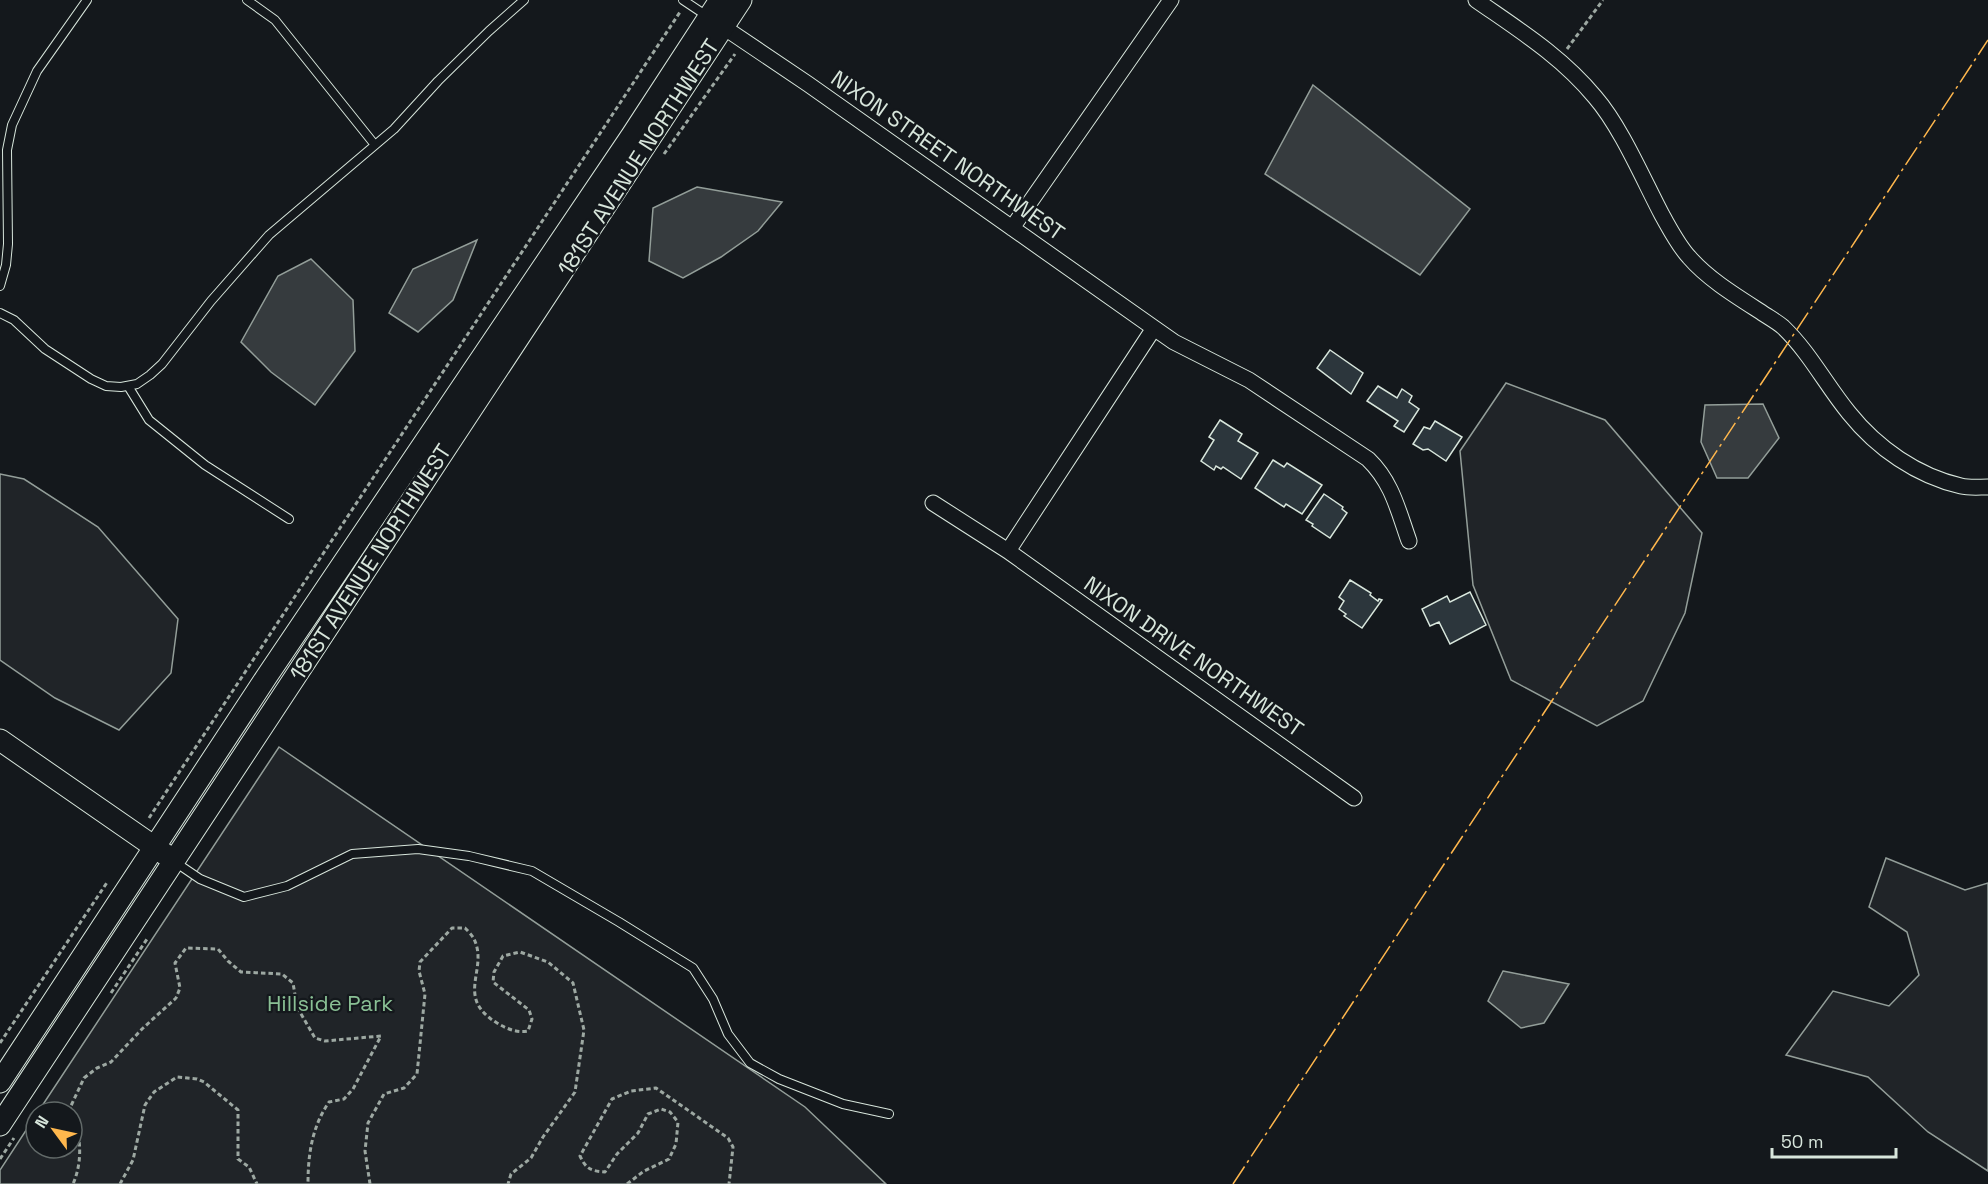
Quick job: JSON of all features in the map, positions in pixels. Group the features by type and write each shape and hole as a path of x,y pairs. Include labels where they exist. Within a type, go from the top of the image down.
{"main road":[{"name":"181ST AVENUE NORTHWEST","path":"0,1082 267,675 632,135 717,16 741,0"},
{"name":"181ST AVENUE NORTHWEST","path":"0,1125 174,861 717,16"},
{"path":"0,740 174,861"}],"street":[{"path":"1012,228 1171,0"},
{"path":"1476,0 1559,59 1597,99 1672,233 1689,257 1728,290 1787,332 1801,345 1848,413 1869,435 1898,459 1930,476 1962,486 1988,487"},
{"name":"NIXON STREET NORTHWEST","path":"717,16 1174,342 1249,380 1368,459 1380,470 1388,483 1409,541"},
{"path":"1008,551 1154,328"},
{"name":"NIXON DRIVE NORTHWEST","path":"933,502 1008,551 1354,798"}],"lane":[{"path":"0,286 6,265 8,244 7,150 12,125 37,71 87,0"},
{"path":"247,0 274,20 375,145"},
{"path":"0,313 14,320 45,349 91,379 106,386 121,387 137,384 162,364 211,301 269,234 394,129 438,81 524,0"},
{"path":"683,0 717,16"},
{"path":"128,386 149,420 205,465 289,519"},
{"path":"174,861 200,879 244,897 287,886 352,854 418,849 469,856 532,871 693,968 713,999 728,1034 750,1063 779,1079 843,1104 889,1114"}],"path":[{"path":"1559,59 1603,0"},
{"path":"150,816 681,11"},
{"path":"0,1042 113,873"},
{"path":"370,1184 365,1151 368,1123 384,1094 404,1088 417,1074 425,994 419,970 420,962 452,928 465,928 474,939 477,957 474,983 476,999 485,1015 504,1027 520,1032 528,1031 532,1019 529,1010 493,982 494,972 503,956 520,952 548,962 573,982 584,1030 575,1092 531,1158 511,1174 508,1184"},
{"path":"73,1100 84,1078 97,1068 111,1062 176,998 180,988 175,963 186,948 218,949 241,972 282,974 293,982 297,1007 315,1038 325,1041 381,1036 353,1089 344,1099 329,1102 319,1117 308,1163 308,1184"},
{"path":"120,1184 133,1160 145,1105 154,1092 177,1077 197,1078 238,1110 238,1159 249,1167 257,1184"},
{"path":"627,1184 644,1171 669,1159 676,1144 678,1122 670,1112 661,1109 648,1114 638,1133 617,1154 605,1172 591,1171 580,1156 612,1099 631,1091 656,1088 728,1138 733,1148 729,1184"},
{"path":"73,1184 79,1170 79,1160"}],"green space":[{"path":"1506,383 1605,420 1702,533 1685,613 1643,701 1597,726 1511,680 1473,585 1460,451"},
{"path":"0,474 24,479 98,527 178,619 171,673 119,730 55,698 0,660"},
{"name":"Hillside Park","path":"279,747 805,1107 886,1184 0,1184 0,1170 24,1133 24,1160 84,1160 84,1100 46,1100"},
{"path":"1886,858 1965,890 1988,883 1988,1171 1928,1132 1868,1077 1786,1055 1833,991 1889,1006 1919,975 1907,932 1869,907"}],"shaded area":[{"path":"1313,85 1470,209 1420,275 1265,174"},
{"path":"697,187 782,202 758,231 721,257 683,278 649,261 653,208"},
{"path":"477,240 453,300 418,332 389,313 413,269"},
{"path":"311,259 353,300 355,351 315,405 271,372 241,342 278,276"},
{"path":"1763,404 1779,438 1748,478 1717,478 1701,442 1705,405"},
{"path":"1503,971 1569,984 1544,1023 1521,1028 1488,1001"}],"building":[{"path":"1330,350 1363,373 1351,394 1317,368"},
{"path":"1378,386 1397,398 1402,389 1412,396 1409,402 1419,409 1404,432 1394,426 1398,421 1367,401"},
{"path":"1220,420 1242,434 1238,441 1258,453 1241,479 1223,467 1221,469 1216,466 1214,470 1201,461 1214,440 1209,437"},
{"path":"1435,421 1462,437 1446,461 1428,449 1423,450 1413,444 1424,427 1430,429"},
{"path":"1273,460 1284,467 1287,463 1322,485 1302,514 1286,504 1284,507 1255,488"},
{"path":"1324,494 1343,507 1342,509 1347,513 1330,538 1306,520"},
{"path":"1350,580 1371,593 1370,595 1378,601 1382,600 1362,628 1344,616 1346,614 1339,609 1344,601 1339,597"},
{"path":"1470,592 1486,625 1450,644 1439,622 1430,626 1422,609 1447,596 1450,602"}],"power":[{"path":"1233,1184 1988,40"}]}
